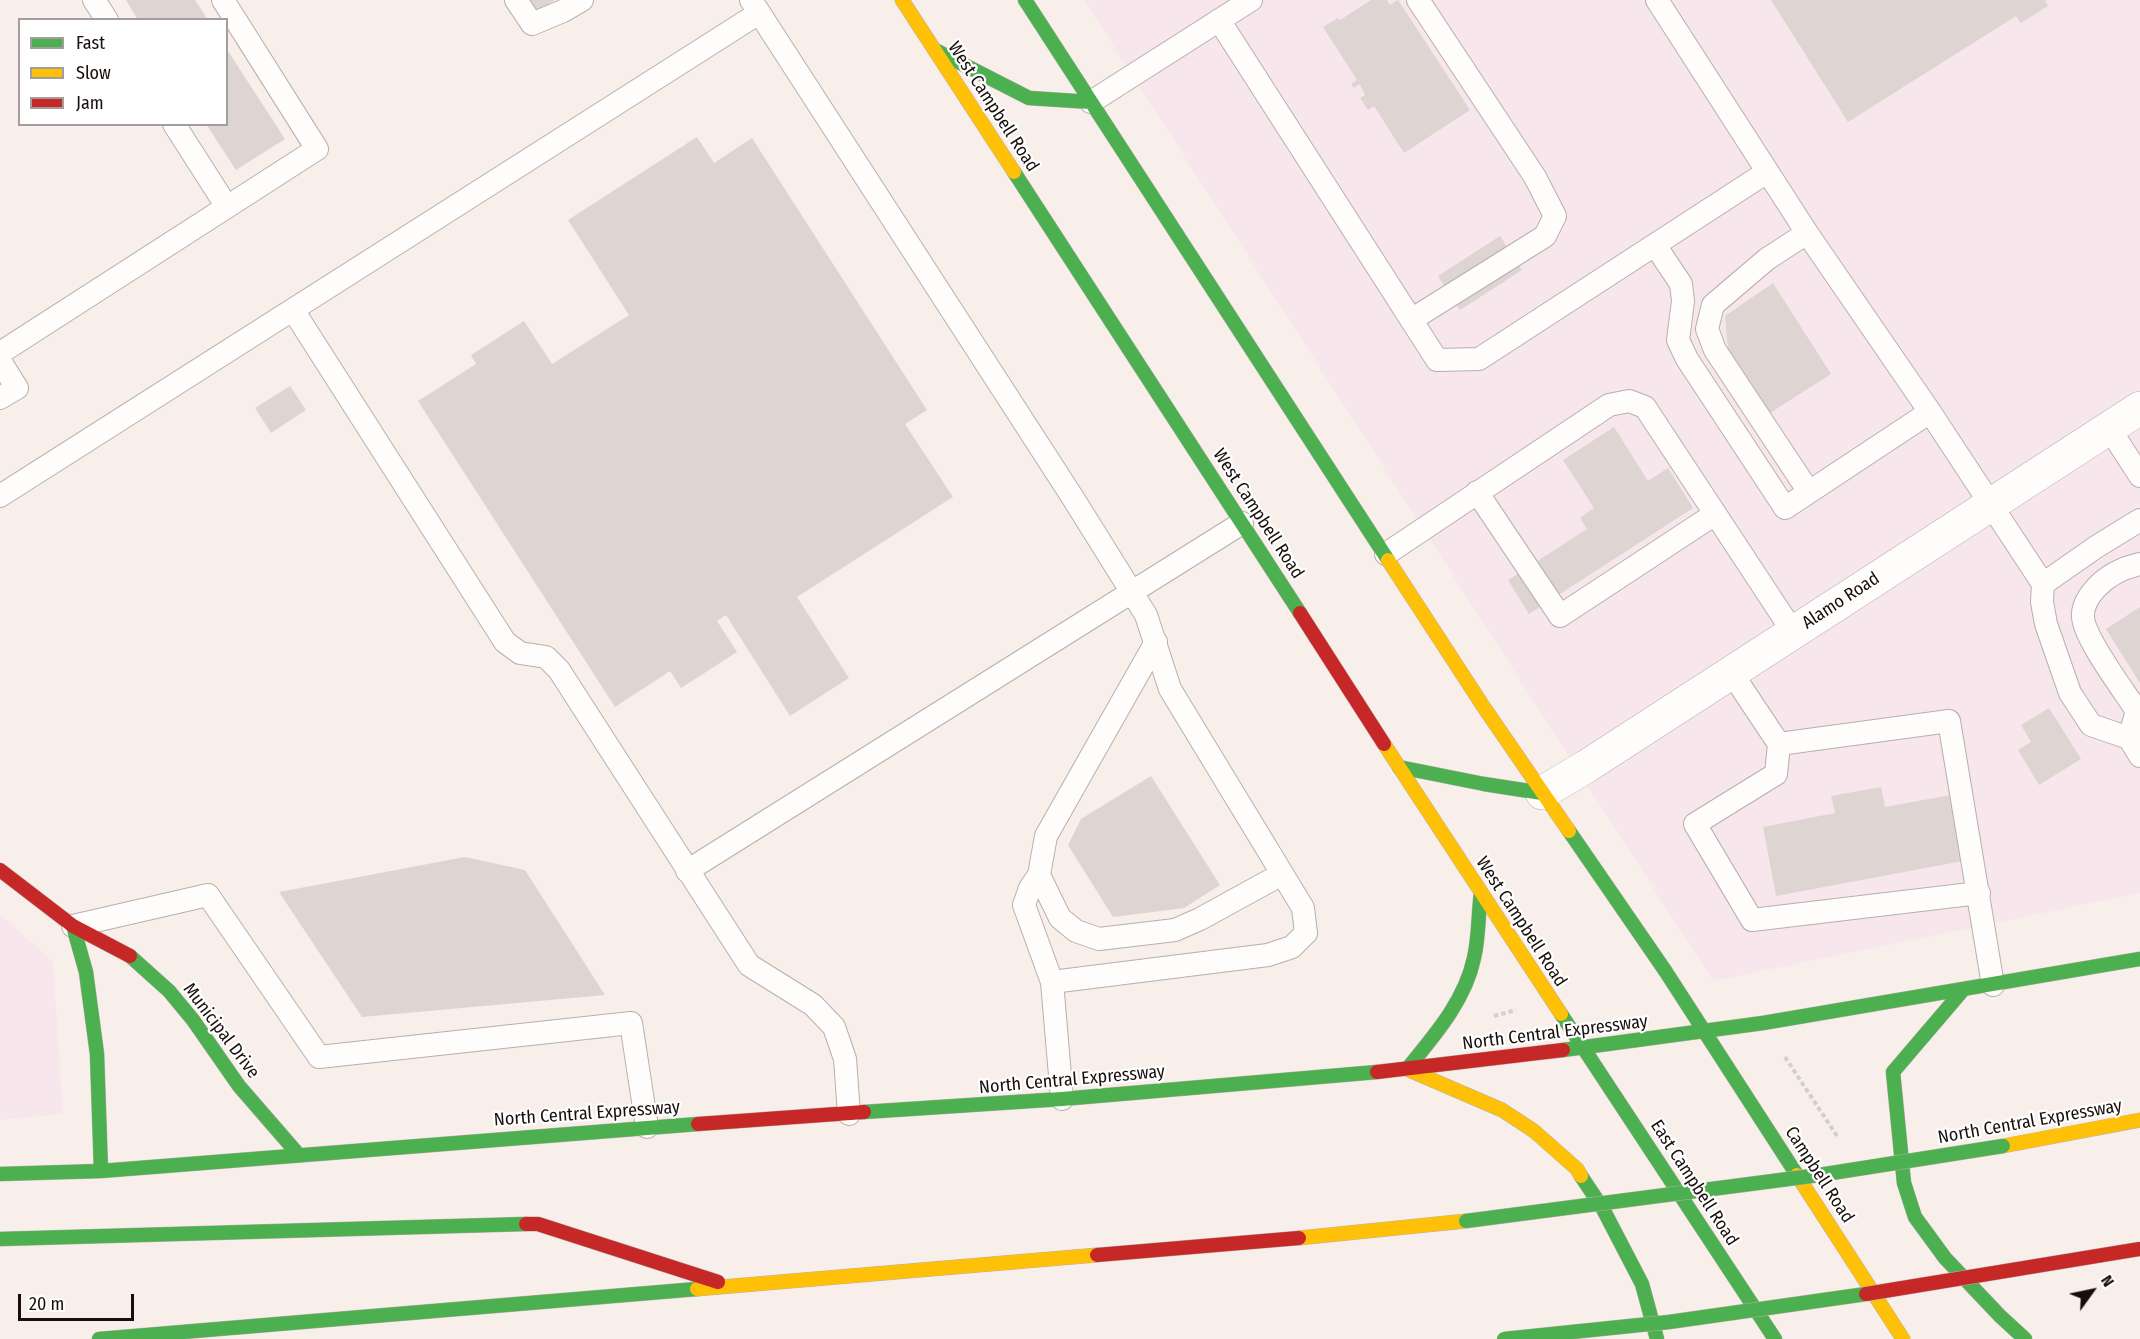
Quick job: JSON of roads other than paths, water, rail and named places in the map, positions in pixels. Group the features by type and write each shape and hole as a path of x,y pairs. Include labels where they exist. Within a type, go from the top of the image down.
{"main road":[{"name":"West Campbell Road","path":"902,0 1480,893 1583,1047"},
{"path":"1025,0 1542,793 1704,1031"},
{"path":"934,49 1029,98 1091,102"},
{"path":"1399,767 1542,793"},
{"name":"Municipal Drive","path":"0,870 73,926 130,956 169,991 193,1020 239,1086 298,1154"},
{"path":"1480,893 1474,960 1458,999 1407,1069 1502,1110 1534,1131 1576,1169 1602,1209 1642,1284 1657,1339"},
{"path":"73,926 86,972 96,1054 101,1171"},
{"name":"North Central Expressway","path":"0,1174 101,1171 647,1127 1062,1100 1407,1069 1704,1031 2140,959"},
{"path":"1963,990 1893,1072 1904,1183 1915,1217 1945,1258 2025,1339"},
{"name":"Campbell Road","path":"1704,1031 1903,1339"},
{"name":"East Campbell Road","path":"1583,1047 1775,1339"},
{"name":"North Central Expressway","path":"99,1339 1258,1242 1466,1221 1819,1175 2003,1146 2140,1120"},
{"path":"0,1239 538,1224 732,1286"},
{"path":"1504,1339 1669,1322 1904,1289 2140,1249"}],"street":[{"name":"Alamo Road","path":"1542,793 2140,408"}],"lane":[{"path":"94,0 106,18"},
{"path":"0,353 317,149 223,0"},
{"path":"516,0 532,24 563,12 582,0"},
{"path":"1091,102 1251,0"},
{"path":"1411,320 1545,236 1555,216 1535,177 1418,0"},
{"path":"1658,0 1807,233 1930,412 2043,584 2042,602 2046,624 2070,693 2091,725 2134,747 2137,711 2093,643 2083,617 2088,596 2106,577 2140,564"},
{"path":"0,496 293,310 755,7 1133,593 1146,615 1170,689 1304,908 1306,933 1292,947 1268,954 1052,982"},
{"path":"1219,20 1437,360 1479,359 1767,172"},
{"path":"175,126 227,207"},
{"path":"1807,233 1767,259 1713,305 1707,329 1715,351 1809,492"},
{"path":"1655,245 1681,284 1683,301 1678,340 1687,359 1785,508 1930,412"},
{"path":"293,310 505,642 520,653 546,657 559,670 749,964 813,1005 834,1028 845,1059 849,1114"},
{"path":"0,361 16,388 0,398"},
{"path":"1386,554 1609,405 1629,401 1645,406 1792,632"},
{"path":"2109,428 2140,476"},
{"path":"1477,492 1560,616 1715,514"},
{"path":"2043,584 2140,520"},
{"path":"687,871 1242,523"},
{"path":"1062,1100 1052,982 1024,905 1030,888 1039,875 1046,836 1156,642"},
{"path":"1731,672 1779,744 1776,774 1695,824 1752,920 1978,893"},
{"path":"1779,744 1949,722 1993,985"},
{"path":"1039,875 1060,918 1076,931 1099,939 1175,930 1200,919 1282,874"},
{"path":"73,926 208,895 319,1057 631,1023 647,1127"}]}
